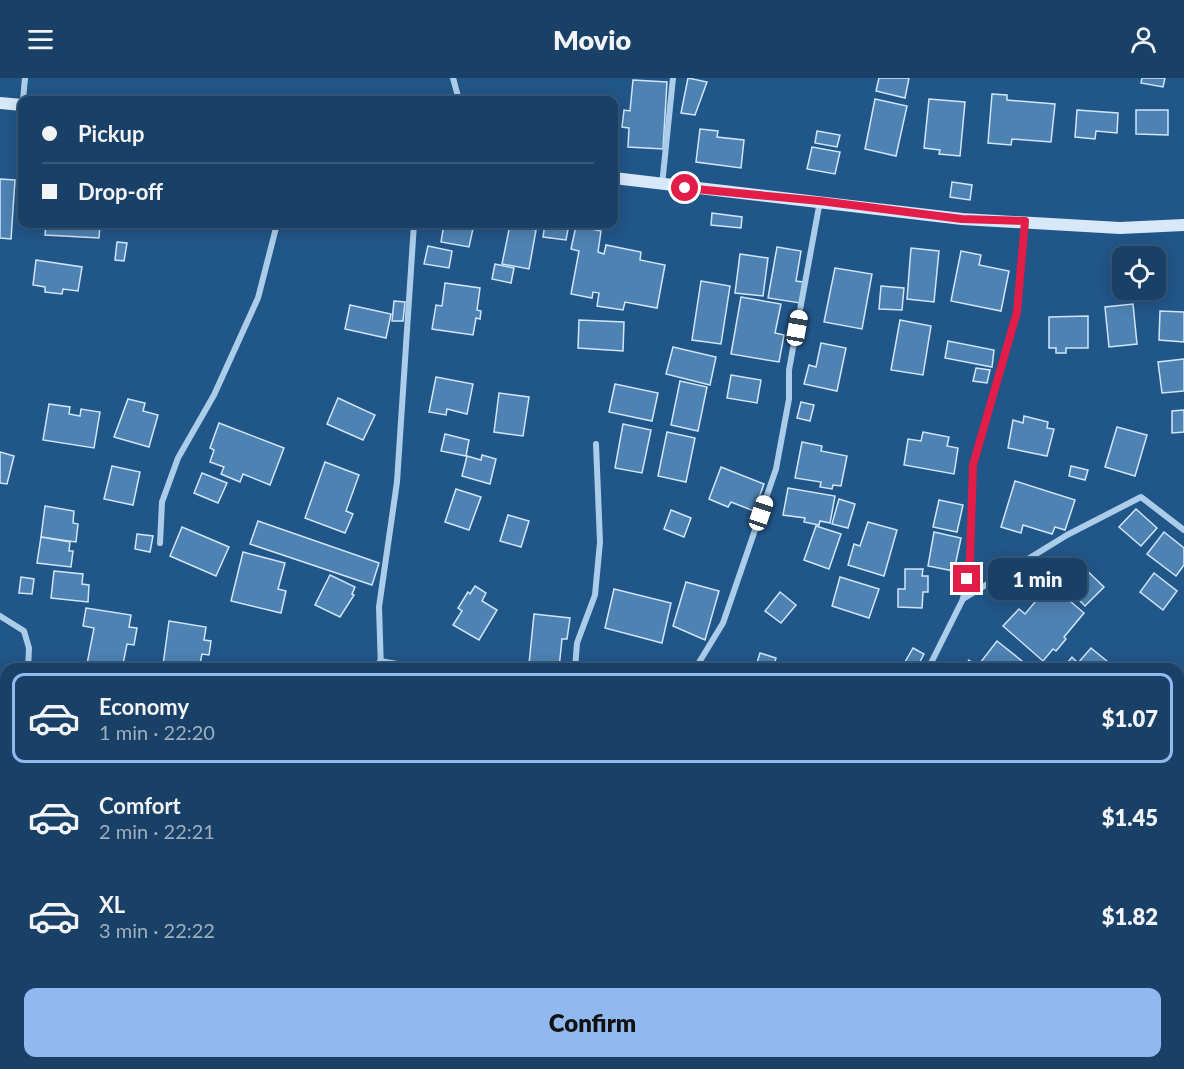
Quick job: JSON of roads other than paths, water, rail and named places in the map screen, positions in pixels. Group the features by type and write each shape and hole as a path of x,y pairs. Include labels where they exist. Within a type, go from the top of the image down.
{"street":[{"path":"24,96 25,78"},
{"path":"453,78 458,96"},
{"path":"662,186 673,78"},
{"path":"0,103 18,104"},
{"path":"618,179 662,186 820,201 962,219 1120,228 1184,225"},
{"path":"699,663 723,623 776,469 789,399 789,370 820,201"},
{"path":"931,663 963,599 970,559 973,465 1017,312 1025,221"},
{"path":"160,543 162,502 178,458 214,394 258,298 276,228"},
{"path":"392,663 380,661 379,607 397,482 414,228"},
{"path":"575,663 577,643 595,595 600,542 596,444"},
{"path":"963,599 1067,535 1141,497 1184,530"},
{"path":"0,616 24,631 29,648 28,663"}]}
